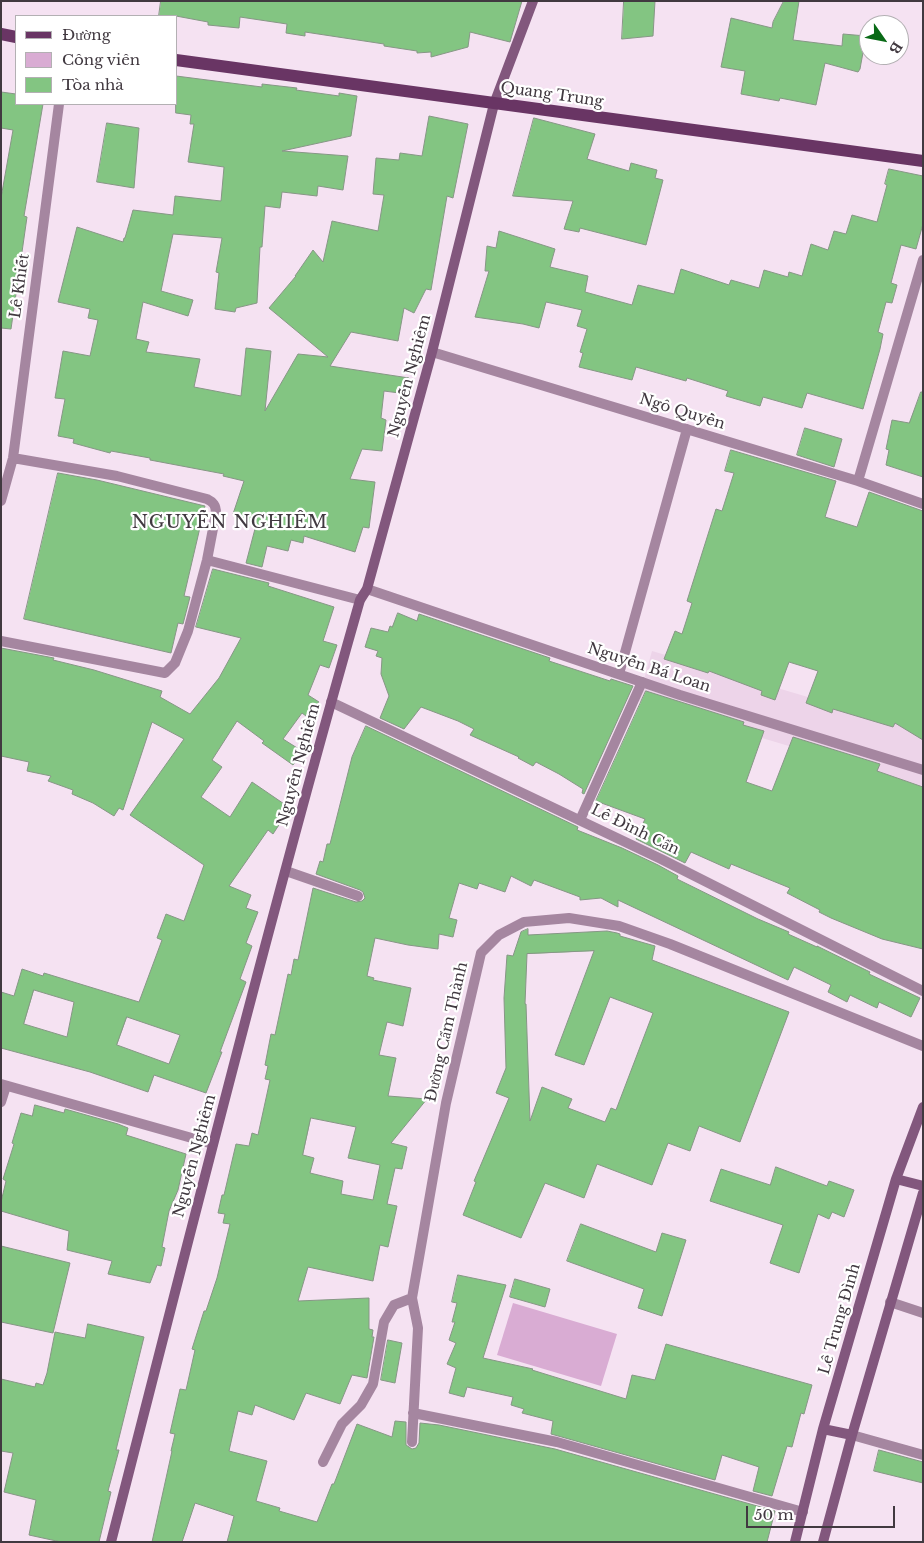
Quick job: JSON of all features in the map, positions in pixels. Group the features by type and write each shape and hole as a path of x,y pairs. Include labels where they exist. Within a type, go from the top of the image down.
{"main road":[{"path":"1,34 15,37"},
{"name":"Quang Trung","path":"178,60 923,162"}],"street":[{"name":"Nguyễn Nghiêm","path":"111,1542 213,1144 331,702 360,600 367,589 432,352 494,104 533,1"},
{"name":"Lê Khiết","path":"1,501 13,458 60,105"},
{"path":"858,482 919,291 923,260"},
{"name":"Ngô Quyền","path":"432,352 687,429 923,504"},
{"path":"619,674 687,429"},
{"path":"1,641 164,674 176,663 188,631 207,560 216,513 213,502 206,498 117,476 13,458"},
{"path":"207,560 360,600"},
{"name":"Nguyễn Bá Loan","path":"367,589 642,682 923,770"},
{"path":"580,820 642,682"},
{"name":"Lê Đình Cẩn","path":"331,702 661,859 923,990"},
{"path":"286,871 358,896"},
{"name":"Đường Cẩm Thành","path":"412,1442 418,1328 412,1298 446,1103 481,953 499,935 524,922 570,918 619,926 670,944 923,1046"},
{"path":"1,1102 4,1085 213,1144"},
{"name":"Lê Trung Đình","path":"795,1542 823,1429 896,1179 923,1107"},
{"path":"896,1179 923,1186"},
{"path":"823,1542 890,1302 919,1214 923,1193"},
{"path":"323,1462 342,1424 361,1405 373,1384 384,1322 394,1305 412,1298"},
{"path":"890,1302 923,1313"},
{"path":"413,1413 557,1442 803,1512"},
{"path":"823,1429 923,1455"}],"shaded area":[{"path":"652,651 923,731 923,786 638,701"}],"green space":[{"path":"513,1303 617,1334 601,1386 497,1355"}],"building":[{"path":"161,1 522,1 510,42 470,32 468,47 431,57 431,52 417,53 417,51 384,46 384,44 305,32 305,36 286,33 287,24 240,17 239,28 208,25 208,22 178,15 159,15"},
{"path":"624,1 655,1 653,36 622,39"},
{"path":"784,1 799,1 793,40 842,46 843,34 859,35 860,69 858,72 825,63 816,105 780,98 779,101 741,94 745,71 721,67 731,18 772,28 773,22"},
{"path":"178,76 262,87 262,84 297,88 296,90 339,96 339,93 357,96 351,136 282,151 348,156 343,190 318,186 317,196 282,192 280,208 265,206 262,247 260,247 257,303 236,308 235,312 215,309 219,273 216,272 222,238 173,234 161,291 193,300 188,316 143,302 136,339 149,342 146,352 200,359 194,387 241,396 246,348 271,351 265,411 298,354 328,357 269,308 296,276 313,250 323,262 332,221 378,231 384,195 373,194 376,158 399,160 400,153 422,156 429,116 468,124 453,198 447,196 431,290 426,289 414,313 404,308 398,341 351,332 330,366 409,378 407,394 384,391 381,418 386,420 382,451 362,449 350,479 375,482 369,528 363,527 355,552 304,536 303,543 291,540 288,551 267,546 262,567 246,563 256,525 233,514 244,481 223,476 224,474 150,460 150,458 111,451 110,453 73,443 74,439 58,436 65,399 55,398 63,351 90,356 98,320 88,318 90,309 58,302 77,227 123,242 133,210 173,215 175,196 221,201 224,167 188,162 194,124 190,124 191,115 176,113 176,105 178,105"},
{"path":"1,92 15,94 15,105 43,105 24,216 27,217 11,329 1,328 1,198 13,130 1,128"},
{"path":"534,118 595,134 587,159 629,171 631,163 657,170 655,178 663,180 646,245 580,228 579,232 564,229 573,201 513,196"},
{"path":"107,123 139,128 134,188 97,182"},
{"path":"889,169 923,176 923,224 916,249 901,245 891,283 897,285 892,303 886,302 878,332 883,334 880,349 863,409 807,393 802,408 763,397 760,406 726,396 728,391 687,378 686,381 636,367 632,380 579,367 583,353 580,352 587,329 577,326 582,310 546,302 539,328 475,317 489,271 485,271 487,246 496,248 499,231 555,249 550,267 588,276 585,292 632,305 638,285 674,294 681,269 729,285 731,280 759,288 764,270 788,277 789,272 802,276 811,244 828,250 834,231 846,234 852,215 877,222 887,185 885,184"},
{"path":"921,392 923,392 923,477 886,465 889,450 886,449 892,420 909,423"},
{"path":"805,428 842,439 834,467 797,455"},
{"path":"731,450 836,481 825,517 857,527 869,492 923,511 923,740 895,723 893,727 833,709 832,713 806,703 818,671 789,662 775,700 761,695 762,691 709,671 708,673 664,659 675,631 682,634 692,603 687,601 716,509 722,511 734,473 725,471"},
{"path":"58,473 97,480 205,506 184,596 190,597 183,624 178,623 171,653 24,619"},
{"path":"213,569 269,583 268,586 334,607 323,641 337,645 329,668 320,665 308,695 319,702 306,716 302,713 283,739 302,751 293,765 262,743 264,741 237,721 212,760 222,767 201,797 230,817 252,782 290,808 273,834 268,830 229,886 251,895 246,908 258,912 246,943 252,946 240,979 246,982 206,1093 154,1075 148,1092 90,1072 1,1048 1,992 14,996 22,969 43,976 44,973 139,1002 162,940 157,938 166,914 184,921 204,865 130,815 184,739 152,722 123,810 119,808 114,816 93,803 72,794 73,790 48,781 51,776 27,771 29,762 1,756 1,648 54,658 53,660 94,670 162,691 160,697 190,714 219,678 241,638 196,627","holes":["34,990 74,1002 67,1037 24,1024","127,1017 180,1035 169,1064 117,1045"]},
{"path":"398,613 417,621 419,614 550,658 549,661 610,681 611,679 633,686 584,794 582,793 583,789 559,774 536,762 533,766 519,757 470,735 474,729 421,707 404,729 380,718 389,696 381,674 382,658 376,656 378,651 365,647 371,628 388,632"},
{"path":"646,691 744,722 743,725 764,731 746,782 772,791 793,737 880,764 877,771 923,787 923,949 882,939 831,918 819,912 820,910 787,893 790,888 731,864 729,869 691,852 685,863 636,839 645,819 596,801"},
{"path":"366,726 578,827 577,830 658,865 678,876 677,879 758,919 789,932 788,934 817,946 870,972 869,974 920,998 911,1017 879,1002 877,1008 850,995 847,1002 828,992 831,985 794,967 788,980 618,900 618,907 601,898 580,900 580,897 534,880 531,886 511,876 505,892 479,883 477,889 459,883 449,918 457,920 453,937 439,934 438,949 375,938 367,976 374,978 373,980 411,988 403,1026 387,1022 379,1055 396,1058 388,1096 427,1099 391,1143 407,1147 402,1169 395,1168 387,1204 397,1206 388,1247 380,1245 373,1281 308,1267 298,1301 369,1298 369,1329 373,1330 372,1337 374,1337 367,1378 352,1375 340,1404 306,1393 294,1420 255,1405 252,1415 238,1411 229,1451 267,1461 256,1501 280,1508 279,1511 317,1522 357,1424 392,1437 395,1421 406,1422 406,1445 412,1449 416,1448 419,1443 420,1423 439,1425 555,1449 775,1511 767,1542 227,1542 234,1516 195,1503 182,1542 152,1542 172,1451 175,1434 170,1433 180,1389 186,1390 195,1350 192,1349 217,1278 230,1224 223,1223 225,1214 218,1213 222,1195 224,1195 236,1144 249,1146 252,1133 258,1135 270,1080 265,1079 268,1066 265,1065 271,1034 275,1035 288,974 291,975 294,959 298,960 313,888 356,902 362,901 365,898 360,890 316,874 320,861 323,862 327,844 330,844 352,757","holes":["311,1118 356,1127 348,1158 380,1165 373,1200 341,1194 343,1181 310,1173 314,1158 303,1155"]},
{"path":"528,929 528,935 607,931 617,933 620,936 655,946 652,960 789,1012 740,1142 699,1126 690,1151 668,1143 652,1185 597,1164 584,1198 545,1183 521,1238 463,1215 476,1182 474,1181 509,1098 496,1093 506,1068 504,998 507,955 513,956 521,932","holes":["594,951 555,1055 584,1065 610,997 653,1013 616,1110 611,1108 605,1122 568,1108 572,1099 542,1087 530,1121 525,1004 527,954"]},
{"path":"35,1105 64,1113 65,1109 118,1124 128,1128 126,1135 186,1154 178,1190 169,1211 162,1247 165,1248 161,1266 157,1265 150,1283 108,1274 112,1261 67,1250 69,1231 1,1211 6,1181 3,1179 21,1113 32,1116"},
{"path":"776,1167 827,1186 829,1181 854,1190 844,1217 832,1212 829,1219 818,1214 799,1273 770,1263 783,1225 710,1201 721,1169 770,1185"},
{"path":"581,1224 656,1252 662,1233 686,1240 662,1316 638,1308 644,1289 567,1261"},
{"path":"1,1246 70,1263 53,1333 1,1322"},
{"path":"458,1275 506,1285 483,1358 533,1369 626,1399 632,1375 655,1380 666,1344 812,1385 804,1414 801,1413 792,1447 787,1446 772,1496 753,1491 759,1467 722,1455 715,1480 551,1434 553,1421 522,1413 524,1409 511,1405 513,1397 467,1387 464,1397 449,1393 456,1368 447,1364 456,1343 449,1340 455,1322 452,1322 457,1303 452,1302"},
{"path":"515,1279 550,1289 545,1307 510,1297"},
{"path":"88,1324 144,1337 116,1450 119,1450 108,1491 111,1492 99,1542 61,1542 29,1535 36,1500 4,1492 13,1453 1,1451 1,1379 35,1387 36,1383 43,1385 55,1332 85,1338"},
{"path":"388,1340 402,1343 395,1383 381,1380"},
{"path":"879,1450 923,1462 923,1483 874,1471"}],"district":[{"name":"NGUYỄN NGHIÊM","path":"230,523"}]}
